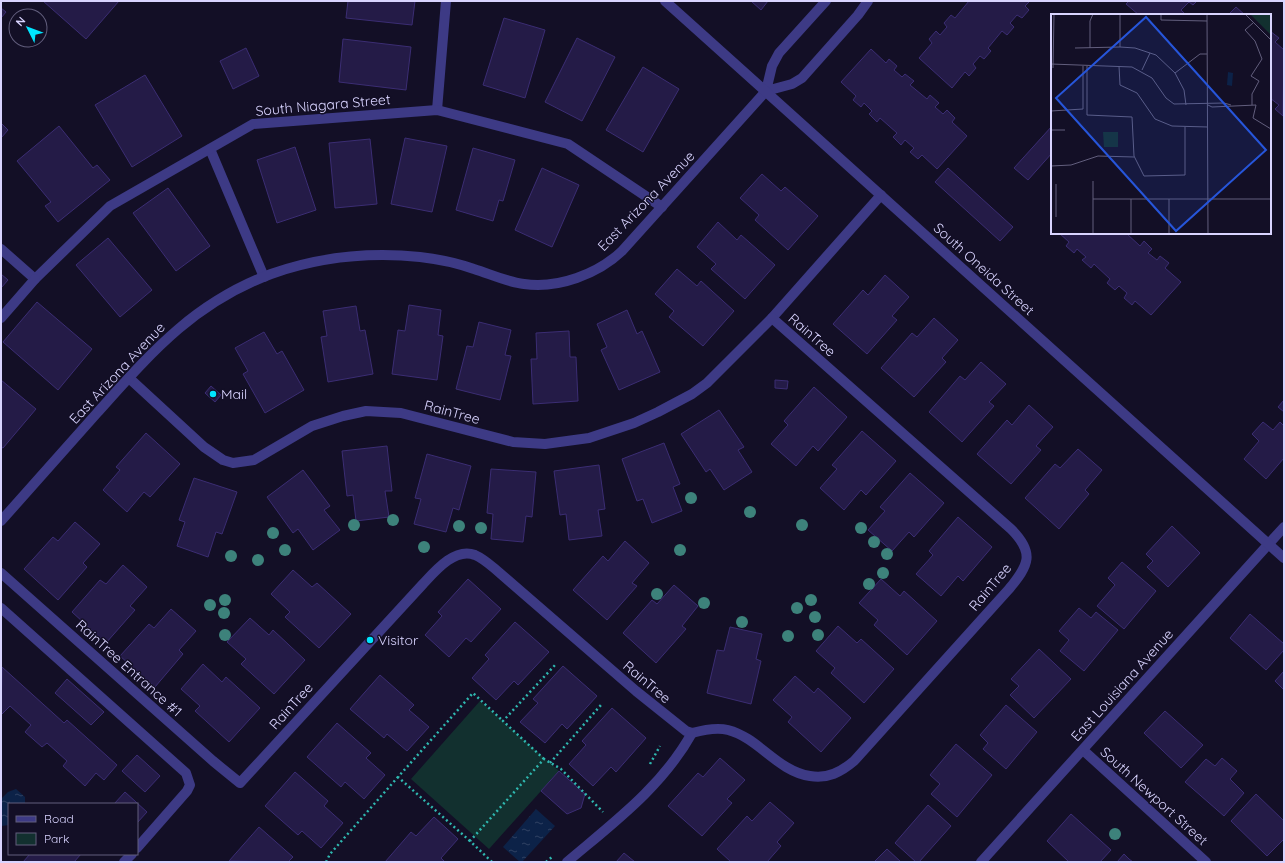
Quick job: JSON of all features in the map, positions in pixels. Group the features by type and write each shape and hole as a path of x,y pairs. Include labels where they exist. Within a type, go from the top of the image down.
{"street":[{"path":"437,110 446,1"},
{"name":"South Oneida Street","path":"665,1 1284,558"},
{"path":"826,1 779,53 772,66 766,91 792,84 802,78 868,1"},
{"name":"East Arizona Avenue","path":"1,521 161,343 192,318 232,292 264,277 290,268 318,261 360,256 387,255 437,260 469,267 523,284 555,283 587,274 611,261 662,207 766,91"},
{"name":"South Niagara Street","path":"1,318 35,279 110,206 253,124 437,110 568,144 662,207"},
{"path":"210,149 264,277"},
{"name":"RainTree","path":"129,378 204,447 223,460 233,463 254,460 264,456 299,432 324,422 366,411 377,410 401,413 499,439 545,444 589,438 634,423 675,404 692,394 720,371 772,318 882,195"},
{"path":"1,249 35,279"},
{"name":"RainTree","path":"240,783 423,584 448,561 462,554 475,555 494,568 636,692 675,723 692,734 710,729 727,730 747,739 776,761 798,774 821,777 838,773 854,761 1009,589 1020,575 1027,560 1027,548 1011,528 772,318"},
{"name":"East Louisiana Avenue","path":"981,862 1284,527"},
{"path":"1,587 5,576"},
{"name":"RainTree Entrance #1","path":"5,576 213,761 240,783"},
{"path":"1,608 186,773 190,785 187,791 138,847"},
{"path":"567,862 626,812 653,786 676,759 692,734"},
{"name":"South Newport Street","path":"1083,750 1206,862"}],"path":[{"path":"503,721 556,664"},
{"path":"326,862 330,854 473,693 544,758 561,769 604,813 598,818"},
{"path":"550,763 601,705"},
{"path":"470,841 544,758"},
{"path":"398,777 492,862"},
{"path":"546,862 558,852"}],"green space":[{"path":"480,701 559,771 489,849 411,779"}],"water":[{"path":"16,789 25,797 25,803 8,803 8,825 1,826 1,799 8,792"},
{"path":"536,809 555,826 522,862 520,862 503,847"}],"building":[{"path":"43,1 119,1 86,39"},
{"path":"348,1 415,1 412,25 346,18"},
{"path":"751,1 768,1 761,10"},
{"path":"969,1 1030,1 1025,6 1029,10 1022,18 1017,15 1010,23 1014,27 1007,35 1002,31 988,48 991,51 984,59 980,56 973,64 976,68 969,76 965,72 952,88 919,58 932,43 929,39 936,31 940,35 947,27 944,23 951,15 955,18"},
{"path":"1129,1 1197,1 1193,5 1189,2 1181,10 1185,14 1138,14 1126,4"},
{"path":"1236,7 1244,14 1229,14"},
{"path":"1,8 6,12 1,18"},
{"path":"504,18 545,30 525,98 483,85"},
{"path":"1271,32 1279,38 1275,42 1284,50 1283,116 1275,109 1279,105 1271,99"},
{"path":"577,38 615,57 582,121 545,102"},
{"path":"343,39 411,47 406,90 339,82"},
{"path":"246,48 259,76 233,89 220,61"},
{"path":"871,49 886,63 889,59 897,66 894,70 902,77 905,74 914,81 910,85 927,99 930,95 939,103 935,107 943,114 947,110 955,118 952,122 967,136 937,169 922,155 918,159 910,152 914,148 905,140 901,145 893,137 897,133 880,118 877,122 869,114 872,111 864,103 861,107 853,100 856,96 841,82"},
{"path":"643,67 679,89 643,152 606,130"},
{"path":"145,75 182,136 132,167 95,105"},
{"path":"1,123 8,130 1,138"},
{"path":"59,126 93,168 97,165 110,180 58,222 45,206 51,202 17,161"},
{"path":"1051,127 1051,154 1028,180 1014,168"},
{"path":"405,138 447,146 432,212 391,204"},
{"path":"370,139 377,204 335,208 329,143"},
{"path":"295,147 316,210 277,223 257,160"},
{"path":"473,148 515,160 503,201 499,200 493,221 456,210"},
{"path":"542,168 579,185 552,247 515,230"},
{"path":"948,168 1013,227 1000,241 935,182"},
{"path":"762,174 781,191 785,187 818,216 788,250 755,220 759,215 740,198"},
{"path":"168,188 210,246 176,271 133,213"},
{"path":"718,222 737,240 741,235 775,265 745,299 711,269 716,264 697,247"},
{"path":"1060,234 1127,234 1140,246 1144,241 1152,249 1148,253 1157,260 1160,256 1169,263 1165,268 1181,282 1151,315 1135,301 1132,305 1124,298 1127,293 1119,286 1115,290 1107,283 1110,279 1094,264 1091,268 1082,260 1086,257 1077,249 1074,253 1066,246 1069,242"},
{"path":"108,238 152,290 120,317 76,265"},
{"path":"677,269 697,286 701,281 734,311 703,346 669,317 674,311 655,294"},
{"path":"1,274 8,280 1,288"},
{"path":"885,275 909,297 892,316 897,320 867,354 833,324 863,290 868,295"},
{"path":"37,302 92,349 58,390 3,342"},
{"path":"409,305 441,310 438,335 443,336 437,380 392,374 398,330 405,331"},
{"path":"356,306 360,331 365,330 373,374 328,382 321,337 327,336 323,311"},
{"path":"627,310 637,334 642,331 660,372 619,390 601,350 607,347 597,324"},
{"path":"934,318 958,340 942,358 946,362 914,397 881,368 912,333 917,337"},
{"path":"479,322 511,330 505,355 511,356 500,400 456,389 467,346 473,347"},
{"path":"569,331 570,357 576,357 578,401 533,404 531,359 537,359 536,333"},
{"path":"264,332 277,354 282,351 304,390 265,413 243,374 248,371 235,348"},
{"path":"981,362 1006,384 989,402 994,406 962,442 929,412 960,376 965,380"},
{"path":"1,380 36,409 3,448 1,447"},
{"path":"775,380 788,381 787,389 775,388"},
{"name":"Mail","path":"211,386 221,395 215,402 205,393"},
{"path":"814,387 847,417 818,451 813,446 796,466 771,444 788,425 784,421"},
{"path":"1284,400 1284,412 1278,407"},
{"path":"1029,405 1053,427 1036,446 1041,450 1011,484 977,454 1007,420 1012,425"},
{"path":"719,410 744,447 738,450 752,472 724,490 710,469 706,472 681,434"},
{"path":"1263,422 1273,430 1280,422 1284,426 1284,458 1266,479 1244,459 1259,441 1252,434"},
{"path":"862,431 896,461 866,495 861,490 844,510 820,488 837,469 832,465"},
{"path":"146,433 180,464 150,497 144,492 127,512 103,490 120,470 116,467"},
{"path":"664,443 680,484 673,487 682,511 652,523 643,499 637,501 622,459"},
{"path":"387,446 392,491 385,491 389,517 356,521 353,495 347,496 342,451"},
{"path":"1078,449 1102,470 1085,490 1089,494 1059,529 1025,498 1055,464 1060,468"},
{"path":"427,454 471,466 459,510 453,508 446,532 414,524 421,499 415,498"},
{"path":"599,465 605,509 598,510 602,536 569,540 566,514 560,515 554,471"},
{"path":"491,469 536,472 532,517 526,516 523,542 491,539 493,514 487,513"},
{"path":"303,470 330,506 324,510 340,530 313,550 298,529 293,533 267,497"},
{"path":"910,473 944,503 914,537 909,532 892,551 868,530 885,511 880,507"},
{"path":"194,478 237,492 222,534 216,532 208,557 177,546 185,522 179,520"},
{"path":"958,517 992,547 963,581 958,576 941,596 916,574 933,555 929,551"},
{"path":"75,522 100,544 83,563 87,567 58,600 24,569 53,537 58,541"},
{"path":"1172,526 1200,553 1168,587 1147,567 1153,561 1146,554"},
{"path":"625,541 649,563 632,583 637,586 607,620 573,590 603,556 608,561"},
{"path":"1122,562 1156,591 1124,629 1097,606 1115,585 1108,578"},
{"path":"123,565 147,587 130,606 135,610 106,643 72,612 100,580 106,584"},
{"path":"293,570 312,587 317,583 351,614 319,648 285,617 290,612 271,594"},
{"path":"468,579 501,609 471,642 466,638 449,657 425,635 442,616 438,612"},
{"path":"881,579 900,596 904,591 937,621 907,655 874,625 878,620 859,603"},
{"path":"674,585 698,606 682,626 686,629 656,663 623,633 652,600 657,604"},
{"path":"1079,608 1091,618 1096,612 1118,630 1084,671 1060,651 1069,640 1059,631"},
{"path":"171,609 196,631 179,650 183,654 155,687 120,656 149,624 154,628"},
{"path":"1250,614 1284,644 1284,650 1266,670 1230,638"},
{"path":"250,618 269,635 273,630 305,660 274,694 241,664 246,659 227,642"},
{"path":"515,622 549,652 518,685 514,681 496,700 472,678 489,659 485,655"},
{"path":"838,626 857,643 861,639 894,669 864,703 831,673 835,668 816,651"},
{"path":"730,627 762,634 756,659 761,661 751,704 707,693 717,650 724,651"},
{"path":"1039,649 1071,679 1034,718 1010,695 1019,686 1011,679"},
{"path":"203,664 222,682 226,677 260,708 229,742 195,711 200,706 181,689"},
{"path":"563,666 597,696 567,729 562,724 545,743 520,722 538,703 533,699"},
{"path":"2,667 64,723 67,720 117,765 104,780 96,773 85,786 63,766 67,761 47,743 42,747 25,732 31,725 10,706 2,714 1,713"},
{"path":"1284,671 1284,690 1275,681"},
{"path":"380,675 414,705 409,710 429,727 407,751 387,734 384,738 350,709"},
{"path":"795,676 814,693 818,688 851,718 821,752 788,722 792,717 773,700"},
{"path":"67,679 104,712 91,725 55,693"},
{"path":"1006,705 1037,732 1006,769 983,749 988,743 980,735"},
{"path":"612,708 646,738 616,772 611,767 593,786 569,764 586,745 582,741"},
{"path":"1165,711 1203,745 1181,768 1144,733"},
{"path":"337,723 371,753 366,758 385,775 364,799 345,782 341,787 307,757"},
{"path":"956,744 992,775 957,817 931,794 940,784 930,775"},
{"path":"137,755 160,776 145,792 122,771"},
{"path":"720,758 745,780 727,799 732,803 702,836 668,806 698,773 703,777"},
{"path":"1222,758 1237,771 1230,779 1244,793 1224,816 1185,782 1206,759 1215,766"},
{"path":"559,771 585,794 581,808 567,814 541,791"},
{"path":"295,772 328,801 324,806 343,823 321,848 302,831 298,835 265,806"},
{"path":"125,792 137,803 115,803"},
{"path":"1256,794 1284,821 1284,839 1267,856 1231,821"},
{"path":"770,802 794,823 777,842 781,846 767,862 731,862 717,849 747,816 752,821"},
{"path":"138,804 147,812 138,822"},
{"path":"928,805 951,826 919,862 916,862 895,843"},
{"path":"1071,814 1111,850 1100,862 1069,862 1047,841"},
{"path":"434,817 458,839 441,858 445,862 385,862 411,832 416,836"},
{"path":"259,827 293,857 288,862 229,861"},
{"path":"887,849 901,862 874,862"},
{"path":"624,853 635,862 616,862"},
{"path":"1124,854 1129,859 1133,862 1117,862"},
{"path":"29,855 80,855 74,862 23,862"}],"place":[{"name":"Mail","path":"213,394"},
{"name":"Visitor","path":"370,640"}]}
